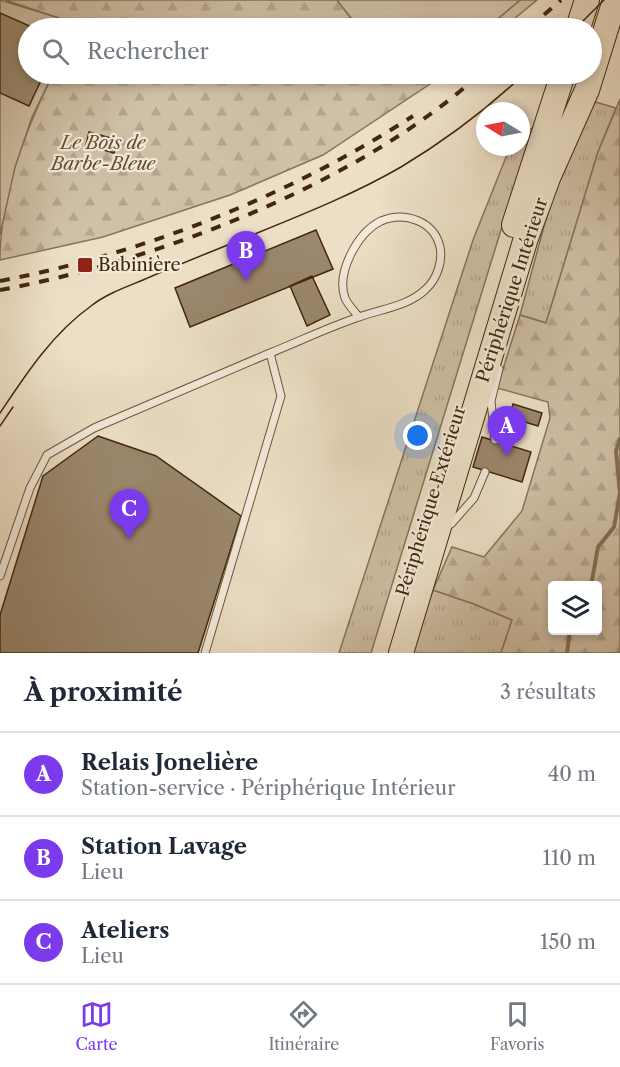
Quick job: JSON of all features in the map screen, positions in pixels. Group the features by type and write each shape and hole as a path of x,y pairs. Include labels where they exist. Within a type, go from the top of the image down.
{"highway":[{"path":"582,18 588,0"},
{"name":"Périphérique Intérieur","path":"602,42 615,0"},
{"name":"Périphérique Extérieur","path":"385,653 501,266 560,84"},
{"name":"Périphérique Intérieur","path":"401,653 535,211 589,84"}],"lane":[{"path":"516,301 535,211"},
{"path":"0,576 30,488 47,455 94,428 359,317 413,299 435,278 440,262 440,249 434,233 421,221 399,217 380,222 357,244 346,266 342,282 346,300 359,317"},
{"path":"205,653 281,396 270,353"},
{"path":"495,440 491,400 502,357"},
{"path":"447,534 453,519 474,498 485,472"},
{"path":"420,591 437,561"}],"green space":[{"path":"0,0 59,18 18,18 18,84 48,84 32,117 15,167 0,235"},
{"path":"5,0 337,0 350,18 59,18"},
{"path":"337,0 520,0 499,18 351,18"},
{"path":"520,0 537,0 515,18 499,18"},
{"name":"Le Bois de Barbe-Bleue","path":"48,84 430,84 323,155 230,195 103,237 0,260 1,235 9,187 33,118"},
{"path":"620,99 620,653 501,653 512,620 433,590 452,547 484,557 522,511 550,418 548,402 497,388 520,315 546,323 598,152"},
{"path":"592,101 616,108 598,152 546,323 520,315 546,219"},
{"path":"506,156 524,156 371,653 339,653 473,240"},
{"path":"433,590 512,620 501,653 411,653"}],"building":[{"path":"0,13 18,21 18,84 39,84 29,106 0,93"},
{"path":"89,132 118,140 114,153 86,145"},
{"path":"316,230 333,269 190,327 175,288"},
{"path":"312,276 330,315 307,326 290,286"},
{"path":"513,404 542,413 538,426 509,417"},
{"path":"98,436 156,456 241,516 198,653 0,653 0,615 43,476"},
{"path":"482,437 531,452 522,482 473,467"}],"waterway":[{"path":"592,581 598,547 614,527 620,493 616,451 620,439"},
{"path":"567,653 569,635"}],"tram line":[{"path":"586,18 604,0"},
{"path":"0,413 52,342 77,317 97,302 123,288 322,206 382,178 418,157 466,124 513,84"},
{"path":"0,426 13,407"}],"railway":[{"path":"540,18 561,0"},
{"path":"0,290 61,277 125,259 190,238 254,212 317,183 377,150 431,113 467,84"},
{"path":"0,281 108,255 214,218 317,172 413,116"}],"place":[{"name":"Babinière","path":"85,265"},
{"name":"Station Lavage","path":"246,281"},
{"name":"Relais Jonelière","path":"507,456"},
{"name":"Ateliers","path":"129,539"}]}
